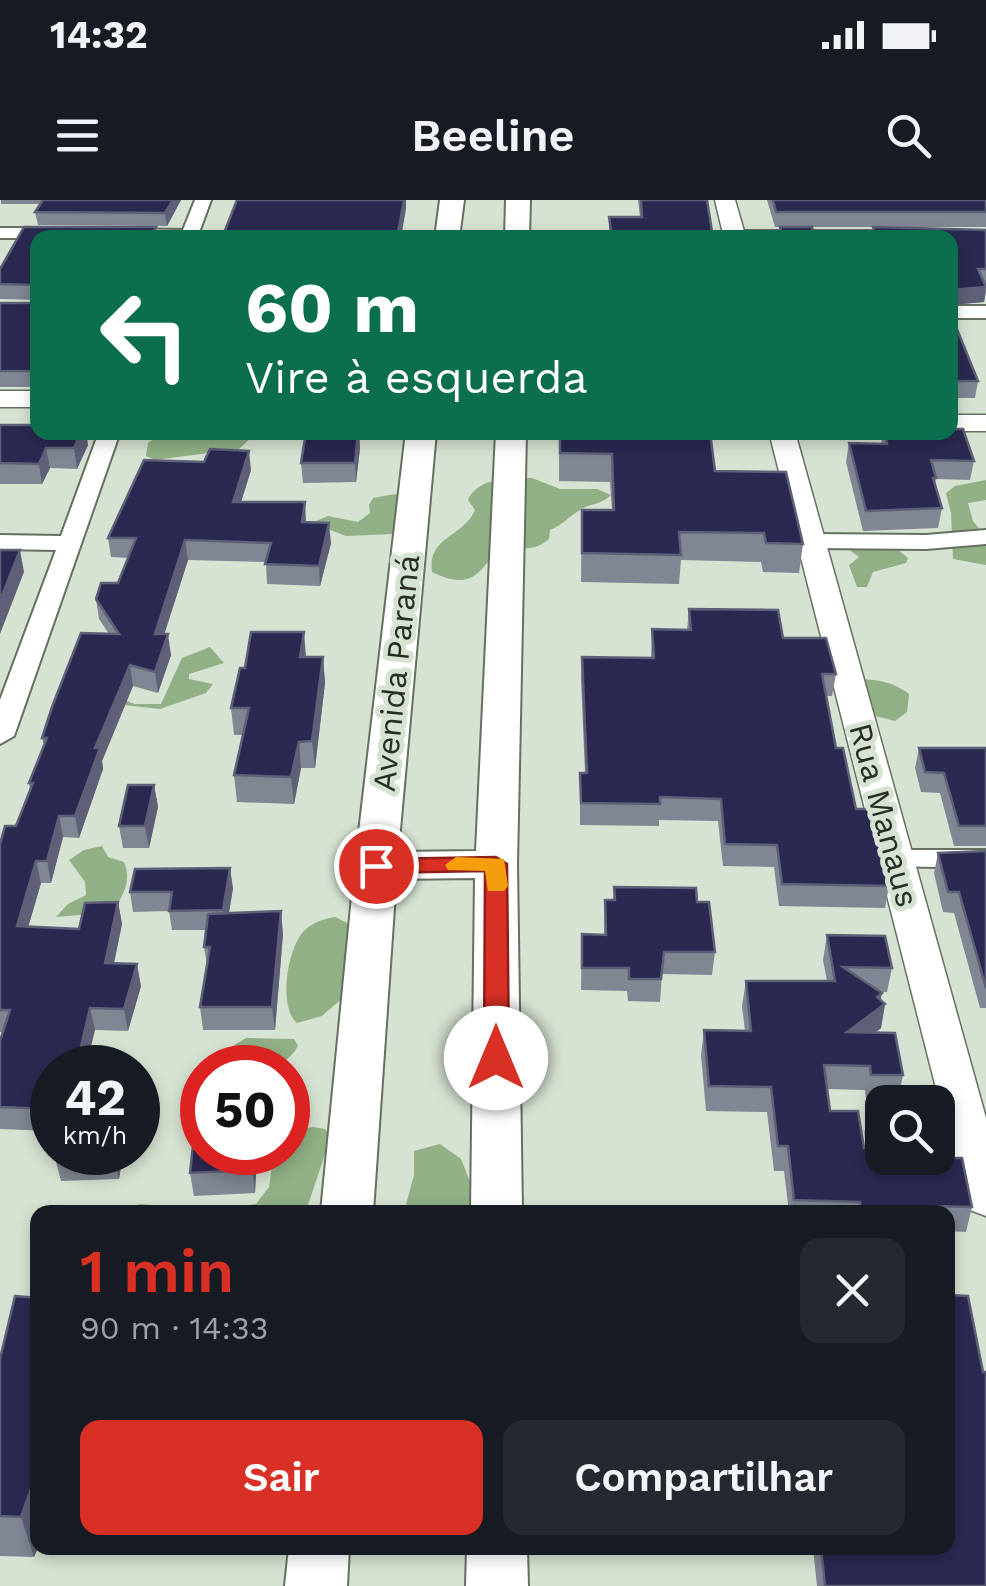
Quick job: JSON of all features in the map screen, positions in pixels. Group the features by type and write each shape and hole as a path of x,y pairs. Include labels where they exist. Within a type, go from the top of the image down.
{"main road":[{"path":"448,230 452,200"},
{"path":"518,200 518,230"},
{"name":"Avenida Paraná","path":"348,1205 376,866 420,440"},
{"path":"497,1205 496,864 511,440"},
{"path":"376,866 496,864"},
{"path":"316,1586 318,1555"},
{"path":"497,1555 497,1586"}],"street":[{"path":"190,230 203,200"},
{"path":"725,200 733,230"},
{"path":"0,232 30,233"},
{"path":"958,236 986,236"},
{"path":"958,312 986,312"},
{"path":"0,399 30,400"},
{"path":"958,403 986,403"},
{"path":"0,419 30,420"},
{"path":"958,423 986,423"},
{"path":"0,736 9,687 107,440"},
{"name":"Rua Manaus","path":"784,440 896,859 972,1090 986,1198"},
{"path":"812,541 926,542 986,537"},
{"path":"0,542 68,543"},
{"path":"896,859 986,859"}],"green space":[{"path":"249,440 239,449 155,460 146,456 148,443"},
{"path":"532,478 560,489 597,489 611,495 550,530 549,539 538,546 502,544 474,576 457,580 432,572 435,551 475,510 468,500 473,492 496,480"},
{"path":"986,480 986,500 968,503 973,521 986,537 986,565 953,559 946,493 955,486"},
{"path":"402,495 402,523 393,534 346,536 317,525 316,521 328,516 358,522 370,513 373,498"},
{"path":"847,548 897,549 908,558 906,563 873,572 867,587 857,587 849,565 859,557"},
{"path":"210,647 224,663 189,674 189,679 213,684 206,693 160,709 115,704 122,699 135,704 161,704 182,658"},
{"path":"860,679 886,682 909,694 907,712 895,721 871,715"},
{"path":"102,846 108,857 124,862 127,875 113,912 56,917 68,904 86,895 85,882 69,860 84,850"},
{"path":"335,917 351,925 345,996 322,1016 297,1023 291,1015 286,991 293,949 308,927"},
{"path":"246,1038 294,1039 297,1045 234,1045"},
{"path":"310,1127 325,1129 331,1136 308,1205 250,1205 256,1204 269,1187 271,1175 310,1175"},
{"path":"955,1133 956,1134 966,1157 955,1158"},
{"path":"440,1144 461,1159 479,1205 406,1205 414,1175 414,1151"}],"building":[{"path":"43,200 173,200 165,213 35,212"},
{"path":"237,200 404,200 398,230 225,230"},
{"path":"641,200 707,200 712,230 611,230 609,217 642,217"},
{"path":"773,200 986,200 986,212 776,212"},
{"path":"24,227 156,227 30,230 30,285 0,284 0,269"},
{"path":"780,227 813,230 781,230"},
{"path":"873,227 986,230 986,269 978,269 986,287 958,289 958,230"},
{"path":"0,303 30,303 30,371 0,371"},
{"path":"958,332 978,381 958,381"},
{"path":"0,425 30,425 30,440 78,440 74,448 46,448 39,464 0,463"},
{"path":"958,429 963,429 974,461 931,460 942,508 866,511 849,443 887,444 886,440 958,440"},
{"path":"305,440 357,440 355,463 301,463"},
{"path":"560,440 711,440 715,471 786,472 803,544 766,543 764,533 679,532 681,555 582,553 582,510 614,510 612,454 560,453"},
{"path":"210,449 249,451 233,502 305,502 302,522 329,523 319,566 265,564 271,543 185,540 155,634 168,634 155,672 130,665 95,748 100,748 75,816 59,816 47,861 36,861 17,926 79,929 85,903 118,902 105,963 137,964 124,1009 90,1008 81,1045 30,1045 30,1108 0,1107 0,1041 10,1010 0,1010 0,844 5,826 16,826 33,783 29,783 47,738 42,738 81,633 119,634 96,599 101,583 118,583 136,538 108,538 144,460 204,462"},
{"path":"0,550 20,550 0,601"},
{"path":"689,609 778,610 783,638 826,638 836,674 822,674 836,748 843,748 856,809 871,809 889,886 782,884 777,845 725,844 721,799 660,797 660,804 581,803 580,773 587,773 582,657 654,658 652,629 691,630"},
{"path":"251,632 304,632 300,657 323,657 312,741 299,742 291,777 234,775 249,708 231,708 240,668 245,668"},
{"path":"919,748 986,748 986,826 959,826 944,773 925,772"},
{"path":"128,785 154,785 145,826 119,826"},
{"path":"986,851 986,988 959,892 948,892 938,853"},
{"path":"230,868 223,910 169,911 172,892 130,892 135,869"},
{"path":"614,887 696,888 697,902 709,902 715,952 664,952 661,979 629,979 629,968 582,968 582,934 606,935 605,900 615,900"},
{"path":"281,911 272,1007 200,1007 210,947 204,947 208,914"},
{"path":"827,935 885,936 892,968 843,967 882,993 877,997 885,1004 847,1032 895,1033 903,1075 871,1075 870,1066 824,1065 830,1111 858,1111 865,1175 955,1175 955,1158 962,1158 972,1207 794,1200 788,1146 778,1146 771,1087 709,1086 704,1030 751,1031 746,981 835,981"},
{"path":"955,1295 968,1296 986,1372 986,1586 825,1586 822,1555 955,1555"},
{"path":"15,1296 30,1297 30,1492 21,1517 0,1516 0,1359"}],"slow traffic":[{"path":"456,865 496,864 496,886"}],"route":[{"path":"376,866 496,864 496,1058"}]}
